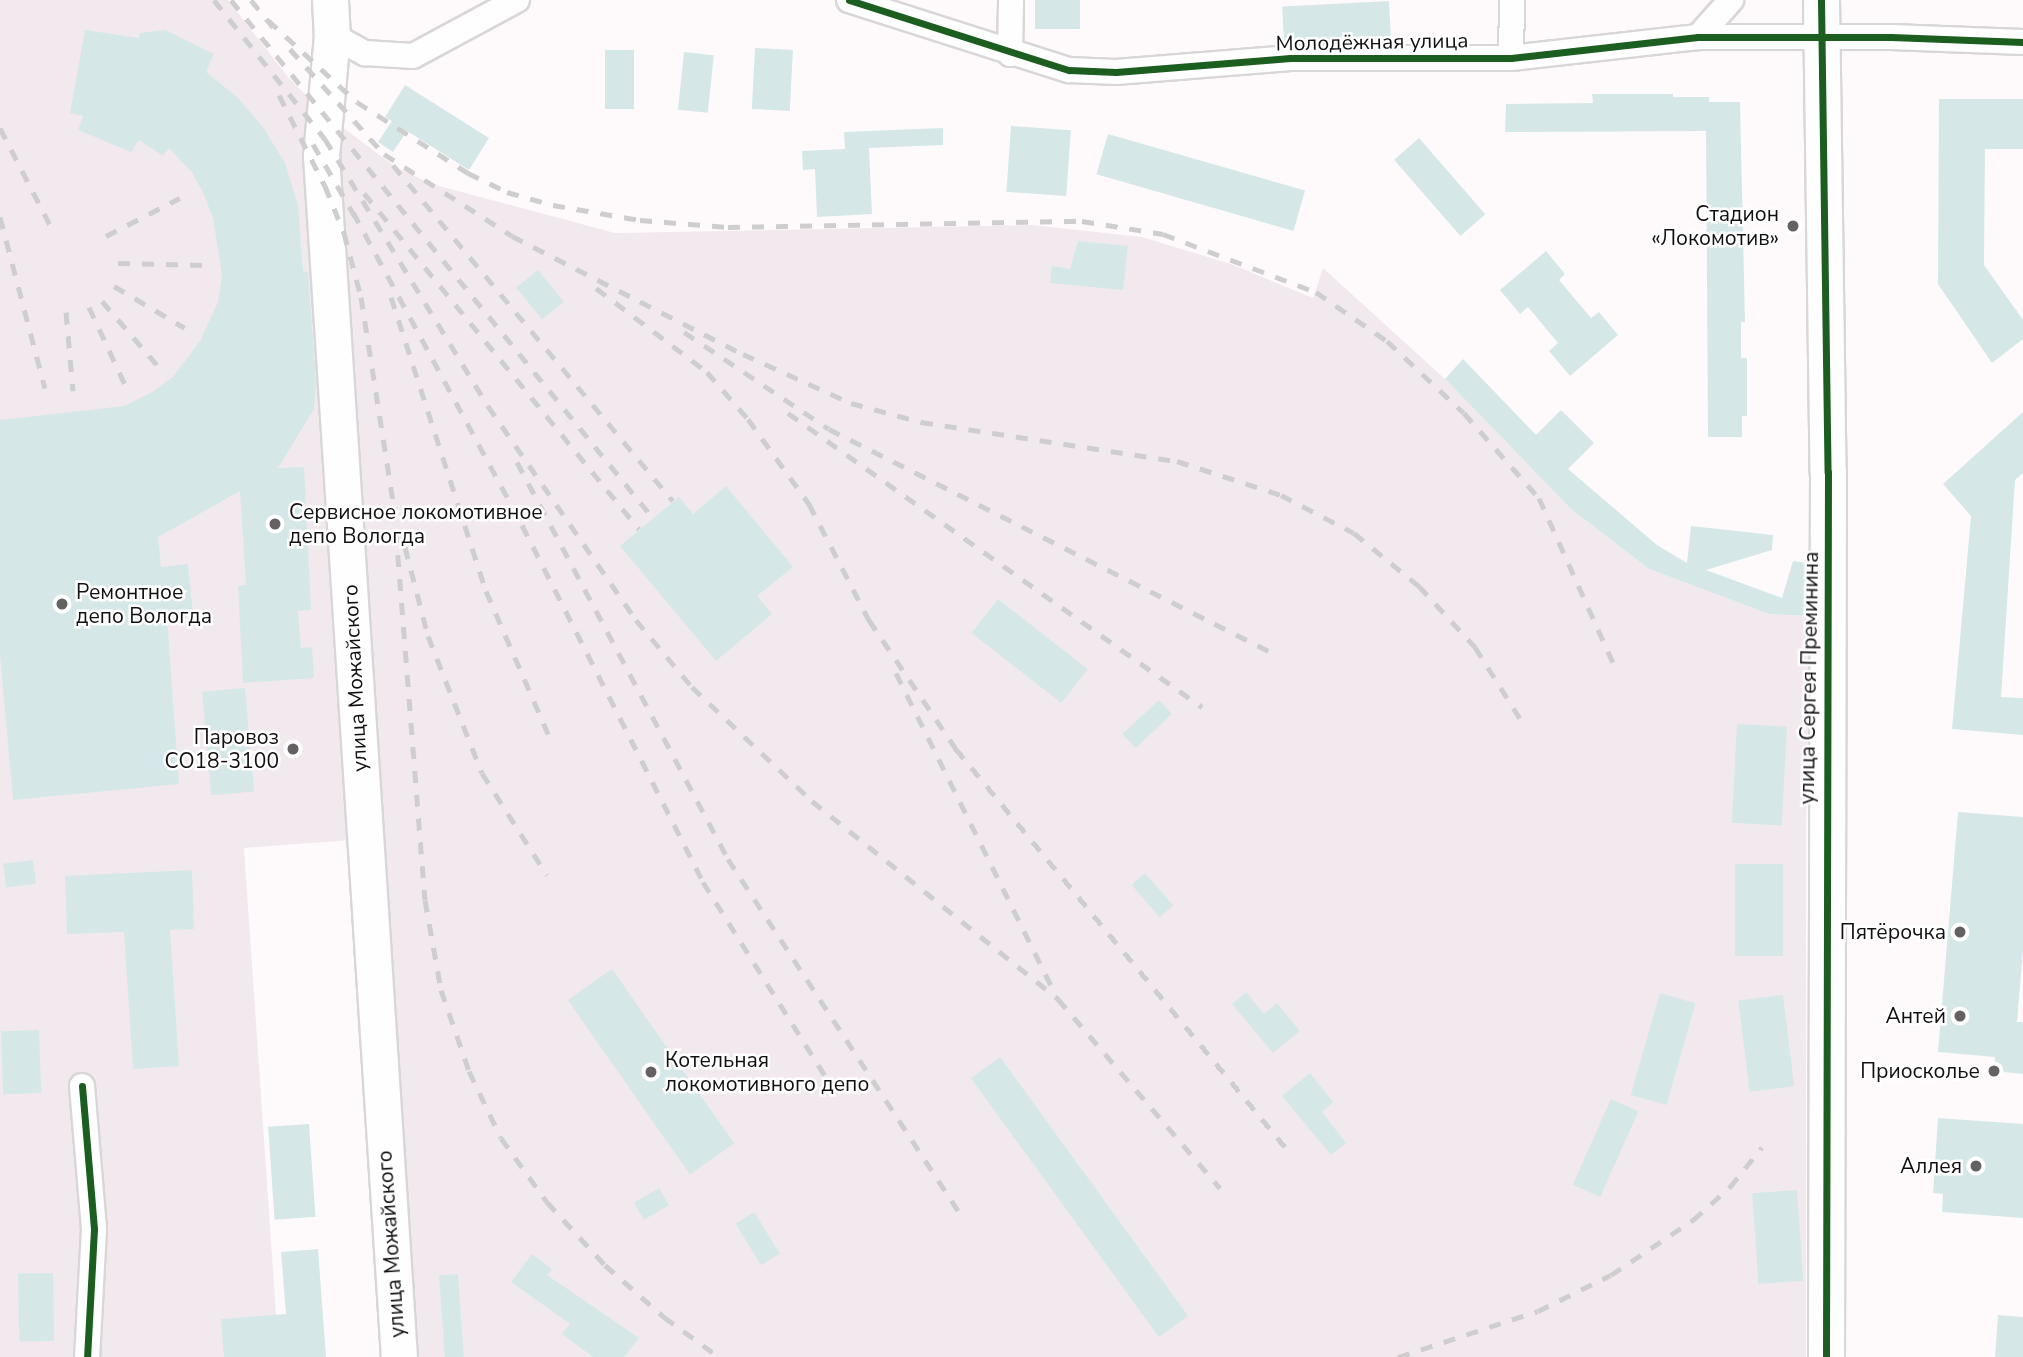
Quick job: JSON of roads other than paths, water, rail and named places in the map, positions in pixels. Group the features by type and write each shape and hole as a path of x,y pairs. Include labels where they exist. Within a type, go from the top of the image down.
{"main road":[{"name":"улица Можайского","path":"330,0 332,35 321,155 399,1357"},
{"name":"улица Сергея Преминина","path":"1821,0 1828,472 1826,1357"}],"street":[{"path":"332,35 365,53 413,56 517,0"},
{"name":"Молодёжная улица","path":"849,0 1069,71 1116,72 1290,58 1511,58 1698,37 2023,42"},
{"path":"1010,54 1011,0"},
{"path":"1511,58 1512,0"},
{"path":"1698,37 1731,0"},
{"path":"82,1086 94,1229 87,1357"}],"railway":[{"path":"214,0 325,139 488,406 636,620 692,687 812,801 1058,999 1220,1188"},
{"path":"231,0 653,518"},
{"path":"251,0 273,27"},
{"path":"268,20 357,102 468,173 507,192 553,205 640,220 728,227 1082,221 1163,234 1316,292 1387,341 1464,413 1539,498 1615,667"},
{"path":"290,49 384,154 512,236 743,354 851,403 921,422 1177,461 1281,495 1354,533 1419,586 1475,647 1521,720"},
{"path":"279,95 325,186 344,233 361,297 394,507 425,900 441,990 469,1071 501,1138 547,1202 605,1265 664,1317 719,1357"},
{"path":"0,128 50,225"},
{"path":"313,144 357,220"},
{"path":"393,165 673,501"},
{"path":"364,193 639,529"},
{"path":"106,236 180,198"},
{"path":"353,212 522,525 703,882 829,1082"},
{"path":"0,217 45,388"},
{"path":"118,263 205,265"},
{"path":"114,286 185,328"},
{"path":"596,288 707,372 748,419 809,504 869,620 956,749 1290,1153"},
{"path":"391,297 486,591 550,738"},
{"path":"102,301 158,366"},
{"path":"89,307 127,389"},
{"path":"66,312 73,391"},
{"path":"684,332 829,429 1269,651"},
{"path":"788,413 1202,707"},
{"path":"517,462 728,859 959,1212"},
{"path":"405,547 428,636 482,773 547,875"},
{"path":"896,673 1055,993"},
{"path":"1398,1357 1538,1311 1611,1275 1693,1220 1730,1187 1762,1147"}],"place":[{"name":"Стадион «Локомотив»","path":"1793,226"},
{"name":"Сервисное локомотивное депо Вологда","path":"275,524"},
{"name":"Ремонтное депо Вологда","path":"62,604"},
{"name":"Паровоз СО18-3100","path":"293,749"},
{"name":"Пятёрочка","path":"1960,932"},
{"name":"Антей","path":"1960,1016"},
{"name":"Приосколье","path":"1994,1071"},
{"name":"Котельная локомотивного депо","path":"651,1072"},
{"name":"Аллея","path":"1976,1166"}]}
